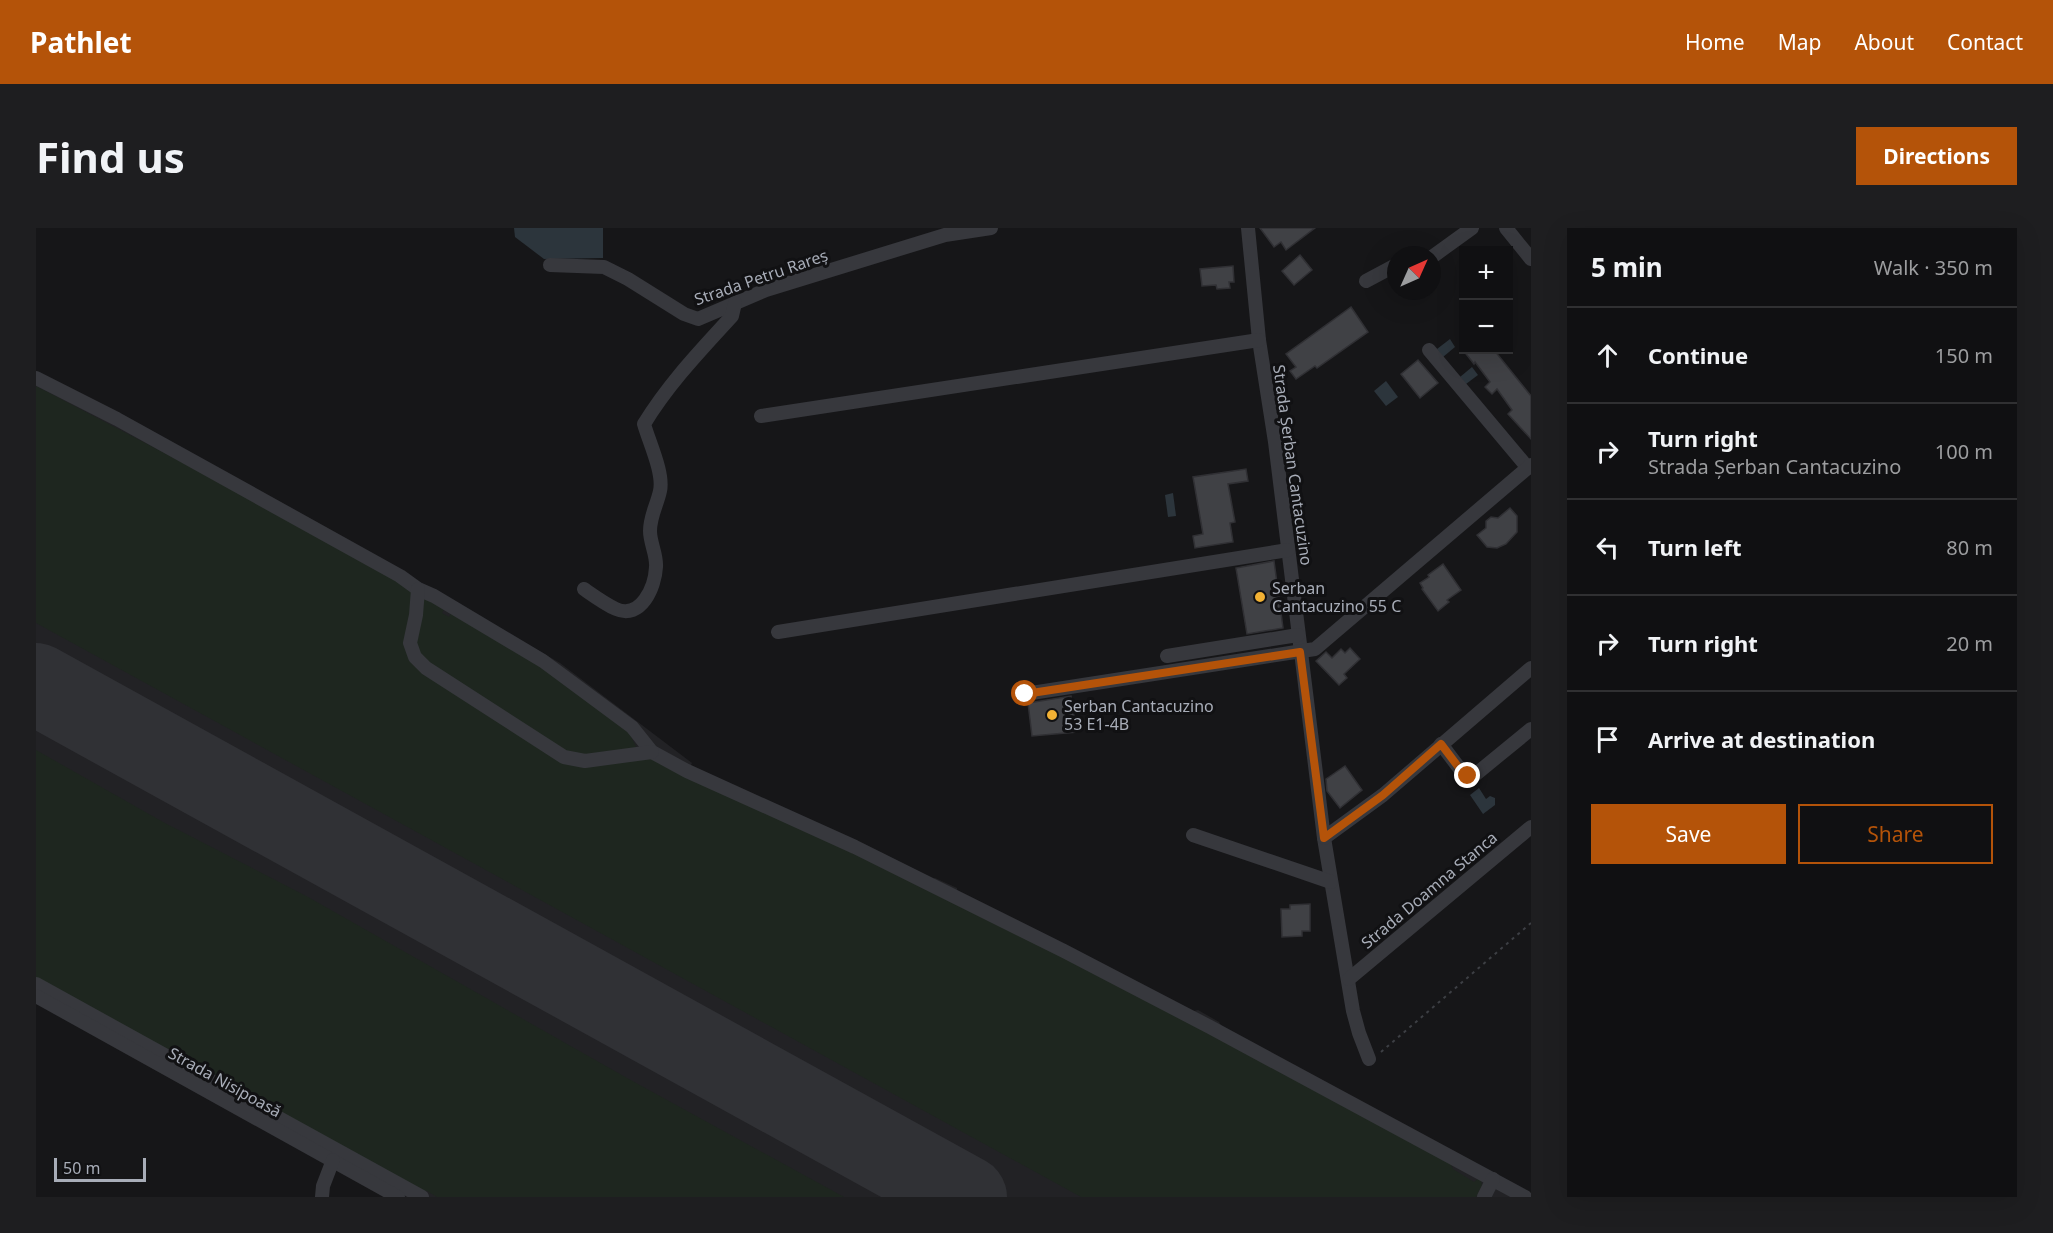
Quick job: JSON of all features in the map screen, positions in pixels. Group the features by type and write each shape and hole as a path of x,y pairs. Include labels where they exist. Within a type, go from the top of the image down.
{"street":[{"name":"Strada Petru Rareș","path":"550,265 604,267 628,279 684,314 698,319 766,290 945,235 991,228"},
{"name":"Strada Șerban Cantacuzino","path":"1248,228 1253,341 1288,550 1324,838 1359,1033 1369,1059"},
{"path":"1441,250 1472,228"},
{"path":"1512,230 1531,259"},
{"path":"1366,281 1387,270"},
{"path":"584,589 616,610 627,612 636,609 649,592 657,565 651,547 651,515 660,490 660,478 644,424 667,390 732,316 735,303"},
{"path":"761,416 1253,341"},
{"path":"1025,694 1315,650 1530,466 1429,350"},
{"path":"36,378 138,430 400,576 417,589 434,596 543,661 632,727 652,752 687,771 855,847 1054,946 1210,1026 1525,1197"},
{"path":"778,632 1288,550"},
{"path":"417,589 416,615 410,643 415,657 426,668 564,757 585,761 652,752"},
{"path":"1167,656 1298,635"},
{"path":"1324,838 1383,795 1531,668"},
{"path":"1441,744 1463,773 1468,776 1476,774 1531,729"},
{"name":"Strada Doamna Stanca","path":"1349,980 1531,827"},
{"path":"1193,835 1331,882"},
{"path":"36,984 422,1197"},
{"name":"Strada Nisipoasă","path":"36,996 398,1197"},
{"path":"322,1197 323,1186 333,1160"},
{"path":"1484,1197 1493,1179"}],"path":[{"path":"1369,1059 1378,1055 1531,923"}],"shaded area":[{"path":"514,228 603,228 603,258 544,259 515,237"},
{"path":"1450,339 1455,347 1443,357 1437,349"},
{"path":"1472,367 1478,375 1466,384 1460,377"},
{"path":"36,374 388,564 560,663 692,763 690,767 929,881 935,878 957,888 958,895 1190,1012 1198,1010 1219,1022 1224,1030 1531,1197 406,1197 36,993"},
{"path":"1386,381 1398,397 1386,406 1374,391"},
{"path":"36,386 218,481 410,589 414,604 409,656 563,759 640,757 655,760 870,857 1247,1049 1449,1160 1453,1169 1474,1182 1480,1177 1482,1185 1476,1197 1081,1197 36,623"},
{"path":"1173,493 1176,516 1168,517 1165,495"},
{"path":"424,597 444,609 442,613 449,617 451,613 524,655 627,728 638,751 583,758 570,755 421,660 415,645"},
{"path":"36,750 163,822 308,897 627,1078 844,1197 437,1197 427,1191 418,1192 36,980"},
{"path":"1479,788 1486,799 1490,796 1495,798 1495,805 1483,814 1470,795"}],"building":[{"path":"1260,228 1315,228 1286,250 1281,242 1274,247"},
{"path":"1300,255 1312,270 1294,285 1282,271"},
{"path":"1233,266 1234,282 1229,282 1230,288 1217,289 1216,285 1202,286 1200,269"},
{"path":"1351,307 1368,332 1317,368 1315,366 1296,379 1290,371 1296,367 1286,354"},
{"path":"1466,354 1497,354 1531,396 1531,439 1508,414 1512,410 1497,389 1492,394 1485,387 1490,382 1475,362 1474,364"},
{"path":"1418,360 1438,383 1420,398 1401,374"},
{"path":"1246,469 1248,481 1228,484 1235,522 1230,523 1233,542 1195,548 1193,536 1203,534 1193,477"},
{"path":"1510,508 1517,516 1517,532 1506,544 1497,548 1487,547 1477,535 1486,528 1486,521 1491,517 1498,518"},
{"name":"Serban Cantacuzino 55 C","path":"1274,561 1283,628 1247,634 1236,568"},
{"path":"1443,564 1461,590 1447,600 1449,602 1438,611 1420,583"},
{"path":"1350,648 1360,659 1344,674 1347,678 1339,685 1316,661 1326,652 1332,658 1341,649 1345,653"},
{"name":"Serban Cantacuzino 53 E1-4B","path":"1071,696 1077,732 1032,736 1028,703"},
{"path":"1345,766 1362,790 1340,808 1327,791 1326,779"},
{"path":"1310,904 1310,931 1302,931 1302,936 1282,937 1281,909 1290,909 1290,905"}],"runway":[{"path":"36,684 966,1197"}],"place":[{"name":"Serban Cantacuzino 55 C","path":"1260,597"},
{"name":"Serban Cantacuzino 53 E1-4B","path":"1052,715"}],"route":[{"path":"1025,694 1300,652 1324,838 1383,795 1441,744 1463,773 1468,776"}]}
